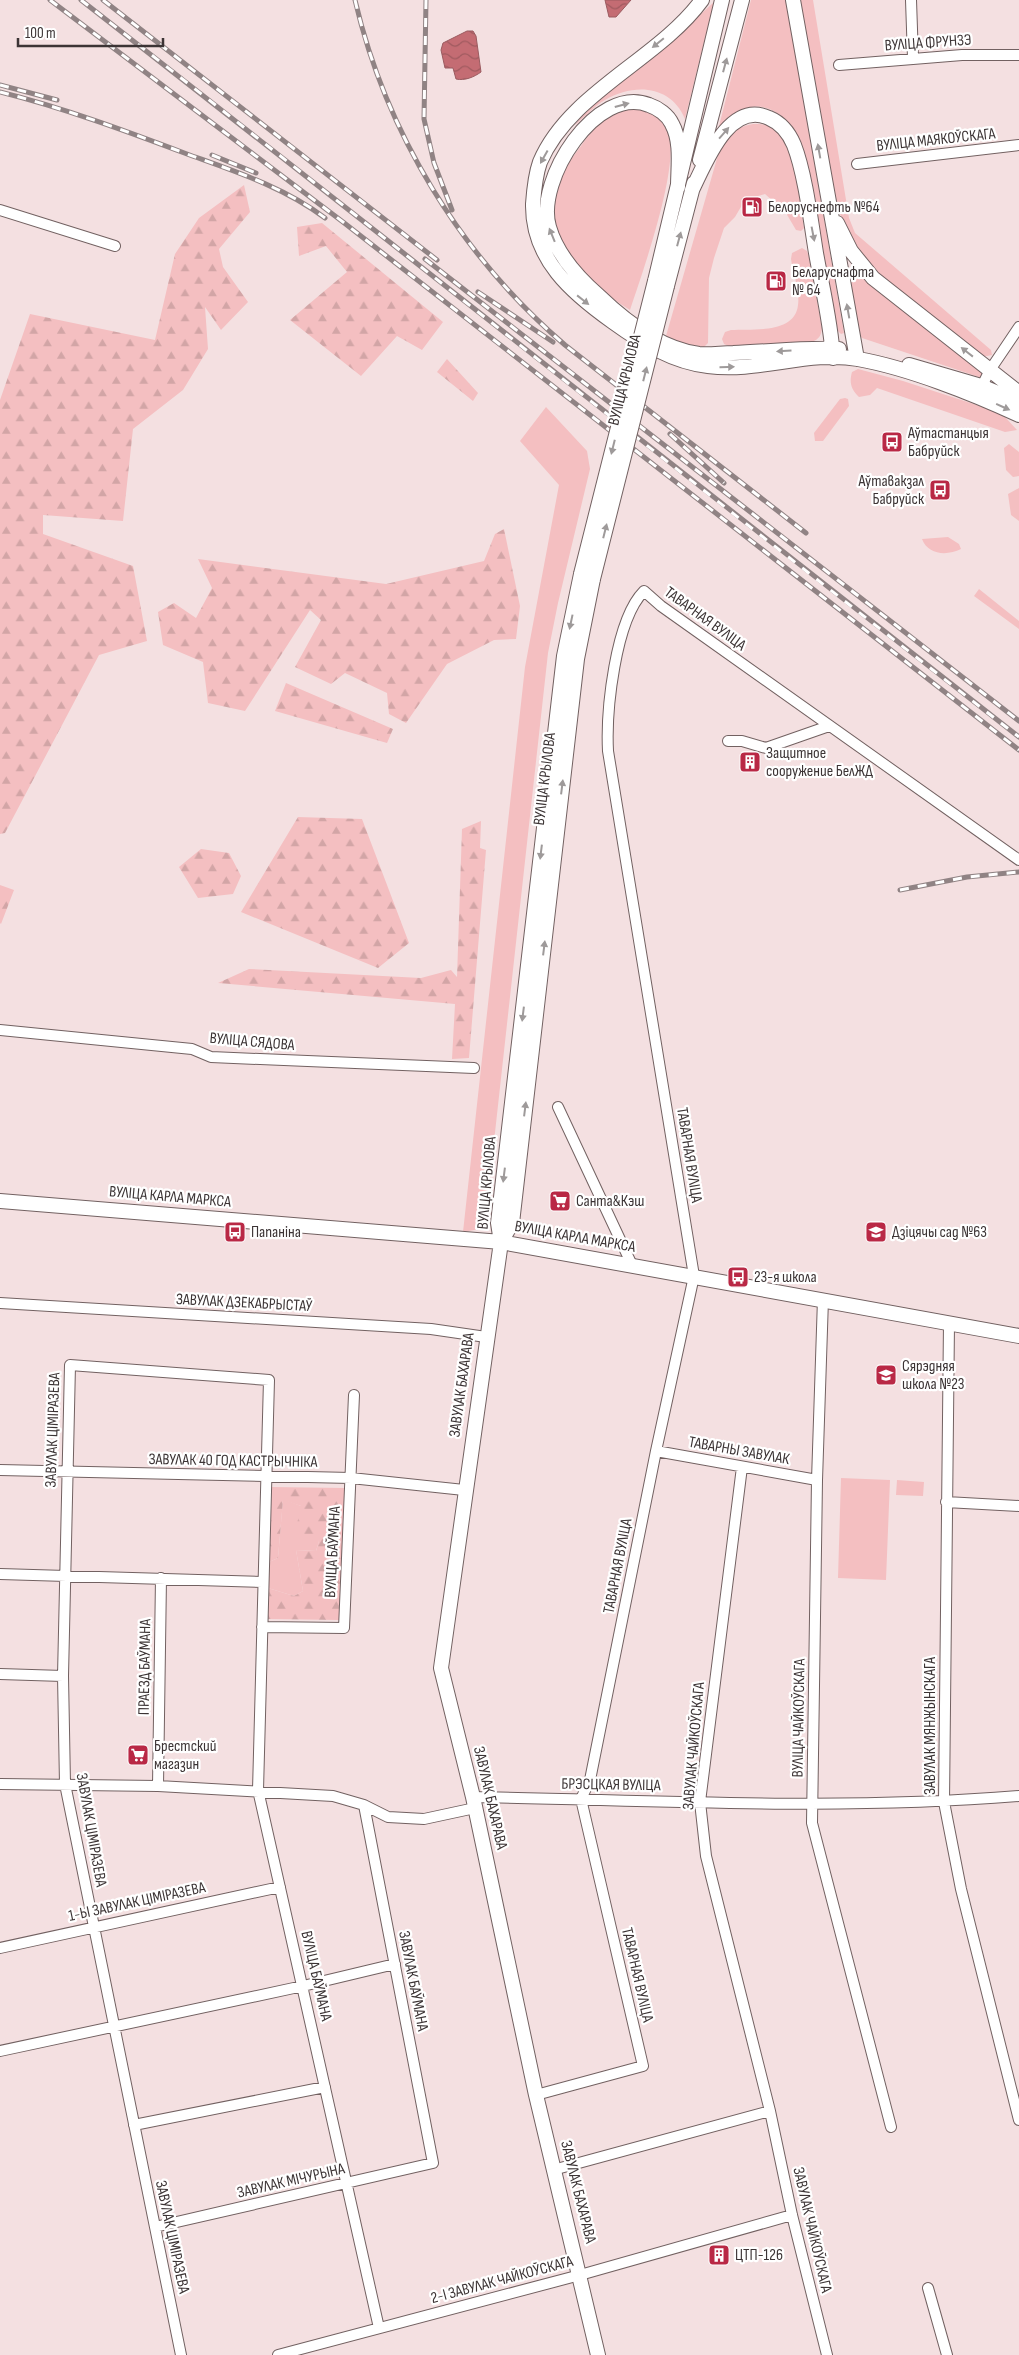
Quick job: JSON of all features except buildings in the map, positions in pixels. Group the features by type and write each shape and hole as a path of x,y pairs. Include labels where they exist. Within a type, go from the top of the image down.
{"main road":[{"path":"702,0 674,30 584,104 558,134 541,162 534,186 533,218 539,244 554,271 576,294 635,338 667,355 691,364 711,367 833,353"},
{"name":"ВУЛІЦА КРЫЛОВА","path":"661,284 678,187 722,0"},
{"name":"ВУЛІЦА КРЫЛОВА","path":"500,1242 512,1223 587,576 661,284 692,190 742,0"},
{"path":"793,0 856,354"},
{"path":"678,187 679,148 673,124 666,115 641,102 622,103 600,114 572,144 556,169 548,205 548,225 557,247 577,276 638,329 671,346 699,354 856,354 1019,402"},
{"path":"692,190 713,146 732,124 740,118 749,115 766,116 786,130 794,146 800,168 833,353"},
{"path":"829,208 851,251 873,278 1019,393"},
{"path":"979,391 1019,415"},
{"name":"ВУЛІЦА КАРЛА МАРКСА","path":"0,1201 500,1242 1019,1336"},
{"name":"ЗАВУЛАК БАХАРАВА","path":"500,1242 464,1490 441,1668 474,1803 536,2095 598,2355"}],"street":[{"path":"911,0 913,58"},
{"name":"ВУЛІЦА ФРУНЗЭ","path":"839,65 962,55 1019,55"},
{"name":"ВУЛІЦА МАЯКОЎСКАГА","path":"857,164 1019,146"},
{"path":"0,210 116,246"},
{"path":"979,391 990,370 1019,327"},
{"name":"ТАВАРНАЯ ВУЛІЦА","path":"536,2095 643,2066 581,1799 590,1780 656,1451 694,1276 608,751 607,726 614,666 634,601 644,591 829,726 1019,860"},
{"path":"728,741 742,741 766,748 829,726"},
{"name":"ВУЛІЦА СЯДОВА","path":"0,1030 192,1048 211,1057 474,1068"},
{"path":"558,1107 632,1265"},
{"name":"ВУЛІЦА ЧАЙКОЎСКАГА","path":"823,1299 817,1480 812,1823 891,2127"},
{"name":"ЗАВУЛАК ДЗЕКАБРЫСТАЎ","path":"0,1303 431,1329 486,1337"},
{"name":"ЗАВУЛАК МЯНЖЫНСКАГА","path":"949,1323 944,1802 961,1889 1019,2120"},
{"name":"ЗАВУЛАК ЦІМІРАЗЕВА","path":"181,2355 92,1927 65,1784 62,1676 70,1365 269,1380"},
{"name":"ВУЛІЦА БАЎМАНА","path":"269,1380 262,1582 258,1790 379,2328"},
{"name":"ВУЛІЦА БАЎМАНА","path":"262,1627 344,1628 354,1395"},
{"name":"ТАВАРНЫ ЗАВУЛАК","path":"656,1451 817,1480"},
{"name":"ЗАВУЛАК ЧАЙКОЎСКАГА","path":"742,1467 700,1802 706,1856 770,2111 792,2215 827,2355"},
{"name":"ЗАВУЛАК 40 ГОД КАСТРЫЧНІКА","path":"0,1470 351,1478 464,1490"},
{"path":"946,1502 1019,1506"},
{"path":"0,1574 262,1582"},
{"name":"ПРАЕЗД БАЎМАНА","path":"158,1786 162,1578"},
{"path":"0,1674 62,1676"},
{"name":"БРЭСЦКАЯ ВУЛІЦА","path":"0,1784 158,1786 258,1790 333,1796 364,1805 388,1817 424,1819 474,1803 581,1799 700,1802 944,1802 1019,1796"},
{"name":"ЗАВУЛАК БАЎМАНА","path":"364,1805 433,2163"},
{"name":"1-Ы ЗАВУЛАК ЦІМІРАЗЕВА","path":"0,1948 280,1888"},
{"path":"0,2051 303,1986 395,1964"},
{"path":"134,2125 325,2087"},
{"path":"554,2170 770,2111"},
{"name":"ЗАВУЛАК МІЧУРЫНА","path":"155,2227 433,2163"},
{"name":"2-І ЗАВУЛАК ЧАЙКОЎСКАГА","path":"278,2355 580,2275 792,2215"},
{"path":"928,2288 946,2355"}],"green space":[{"path":"751,0 786,0 844,333 841,334 838,331 801,145 797,136 777,113 759,107 739,112 718,130"},
{"path":"798,0 813,0 849,218 855,233 991,350 992,355 982,357 882,278 858,251 846,230 831,189"},
{"path":"714,2 685,119 671,99 651,90 639,90 628,91 605,100 593,108 575,125 586,110 679,34"},
{"path":"647,108 666,125 671,149 669,170 658,220 630,310 587,277 574,264 564,249 553,215 554,196 568,163 589,135 600,124 617,111"},
{"path":"761,124 772,128 787,146 796,174 804,228 801,231 796,230 786,213 765,194 745,200 735,217 724,228 714,258 709,278 708,343 704,347 682,343 666,336 718,155 731,134 746,125"},
{"path":"244,185 250,212 219,249 223,267 248,302 221,330 205,307 208,349 183,390 133,429 123,521 43,515 43,534 133,566 147,641 99,655 5,833 0,834 0,400 30,314 155,340 175,254 199,218"},
{"path":"322,223 443,322 422,350 397,336 361,376 290,320 347,272 326,246 299,256 297,227"},
{"path":"802,248 807,251 809,257 822,328 819,337 812,342 731,347 724,344 722,339 725,332 771,328 789,321 795,314 798,305 798,294 791,259 792,253"},
{"path":"857,277 866,279 984,373 982,378 862,338 858,333 849,285"},
{"path":"447,359 478,393 473,401 437,372"},
{"path":"858,369 903,381 992,410 1005,417 1017,430 1005,432 877,388 870,395 859,397 852,388 851,383 852,372"},
{"path":"840,399 848,399 849,406 823,441 815,441 814,433"},
{"path":"546,407 587,451 590,469 548,653 486,1214 480,1229 463,1232 525,667 559,485 520,441"},
{"path":"1009,444 1019,452 1019,476 1013,477 1006,470 1004,448"},
{"path":"1019,488 1019,521 1011,515 1008,494"},
{"path":"504,529 520,606 516,639 494,640 447,664 406,723 389,714 387,693 345,673 331,684 295,667 321,620 310,610 245,711 208,703 203,662 163,645 158,612 174,603 196,618 212,588 198,559 386,584 484,561 495,534"},
{"path":"948,537 959,544 961,549 950,553 939,553 929,548 922,539"},
{"path":"979,589 1019,621 1019,629 974,596"},
{"path":"286,683 393,729 387,743 275,711"},
{"path":"298,817 362,819 409,943 378,968 241,912"},
{"path":"481,821 480,848 486,850 469,1058 452,1059 455,1004 218,983 249,969 421,978 451,970 457,977 462,829"},
{"path":"201,849 229,853 241,876 233,894 198,898 179,867"},
{"path":"0,885 14,890 1,924 0,923"},
{"path":"841,1478 890,1480 886,1580 838,1578"},
{"path":"897,1480 924,1482 923,1496 896,1495"},
{"path":"272,1487 345,1488 340,1620 267,1619 268,1588 294,1596 303,1591 296,1550 316,1551 319,1541 295,1533 301,1506 283,1500 278,1558 269,1562"},
{"path":"283,1499 301,1506 319,1541 316,1551 296,1550 303,1591 294,1596 268,1588 269,1562 278,1558"}],"water":[{"path":"605,0 631,0 616,17 609,17"},
{"path":"467,31 473,31 476,36 481,72 469,78 456,79 453,68 445,68 441,50 443,43"}],"railway":[{"path":"50,0 343,222 1019,750"},
{"path":"81,0 1019,737"},
{"path":"103,0 437,260"},
{"path":"355,0 386,98 408,144 433,189 461,232 493,272 527,310 565,345 806,533"},
{"path":"426,0 424,119 434,163 452,210"},
{"path":"0,85 57,100"},
{"path":"0,92 95,120 241,174 293,197 325,218"},
{"path":"212,155 256,173"},
{"path":"425,259 1019,721"},
{"path":"478,292 553,342"},
{"path":"670,434 724,483"},
{"path":"900,890 967,877 1019,872"}],"place":[{"name":"Белоруснефть №64","path":"752,207"},
{"name":"Беларуснафта № 64","path":"776,281"},
{"name":"Аўтастанцыя Бабруйск","path":"892,442"},
{"name":"Аўтавакзал Бабруйск","path":"940,490"},
{"name":"Защитное сооружение БелЖД","path":"750,762"},
{"name":"Санта&Кэш","path":"560,1201"},
{"name":"Папаніна","path":"235,1232"},
{"name":"Дзіцячы сад №63","path":"876,1232"},
{"name":"23-я школа","path":"738,1277"},
{"name":"Сярэдняя школа №23","path":"886,1375"},
{"name":"Брестский магазин","path":"138,1755"},
{"name":"ЦТП-126","path":"719,2255"}]}
